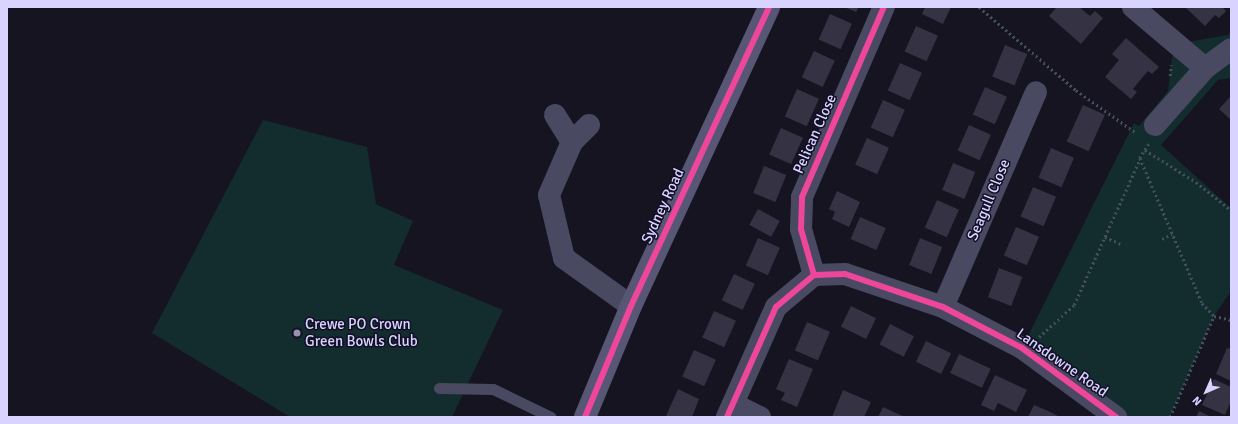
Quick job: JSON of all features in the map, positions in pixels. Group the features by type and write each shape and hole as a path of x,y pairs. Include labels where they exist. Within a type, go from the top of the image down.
{"street":[{"name":"Pelican Close","path":"814,275 801,229 802,197 884,7"},
{"path":"1133,7 1205,68"},
{"name":"Sydney Road","path":"585,417 631,306 764,8"},
{"path":"1145,134 1205,68 1231,49"},
{"name":"Seagull Close","path":"943,307 1036,92"},
{"path":"555,115 572,142"},
{"path":"589,125 572,142 549,195 564,258 631,306"},
{"name":"Lansdowne Road","path":"814,275 845,274 943,307 1025,350 1116,417"},
{"path":"760,417 730,410 776,307 814,275"}],"lane":[{"path":"439,388 493,389 551,417"}],"path":[{"path":"979,7 1076,90 1132,129 1153,139 1140,158 1074,305 1025,350"},
{"path":"1145,134 1146,149"},
{"path":"1146,149 1196,182 1231,210"},
{"path":"1140,158 1202,302 1214,316 1231,320"},
{"path":"1162,239 1172,234"},
{"path":"1104,237 1121,244"},
{"path":"1170,417 1214,316"}],"green space":[{"path":"1231,31 1231,78 1218,80 1161,145 1231,208 1231,291 1214,316 1170,417 1116,417 1022,348 1134,123 1139,126 1168,91 1172,57 1187,42 1228,35"},
{"path":"263,120 367,147 376,204 413,221 394,265 503,310 452,417 290,417 152,333"}],"building":[{"path":"844,7 859,7 856,12"},
{"path":"925,7 951,7 943,24 922,14"},
{"path":"1057,7 1079,7 1090,16 1095,11 1103,18 1081,44 1049,16"},
{"path":"1185,7 1222,7 1226,11 1219,18 1215,15 1205,26"},
{"path":"830,14 852,24 841,49 819,40"},
{"path":"916,26 938,36 927,61 905,52"},
{"path":"1126,38 1159,67 1152,74 1148,71 1141,79 1133,89 1137,92 1131,99 1105,77 1119,60 1112,54"},
{"path":"1005,45 1027,54 1015,86 992,77"},
{"path":"814,51 835,61 823,87 802,77"},
{"path":"900,63 922,73 910,100 888,90"},
{"path":"985,87 1007,97 995,124 973,114"},
{"path":"797,89 819,99 807,126 785,116"},
{"path":"1231,96 1231,120 1219,109"},
{"path":"883,100 905,110 893,137 871,127"},
{"path":"1083,105 1105,115 1089,151 1067,142"},
{"path":"969,125 991,135 980,160 958,151"},
{"path":"781,128 803,138 791,164 769,154"},
{"path":"867,138 889,148 877,174 855,164"},
{"path":"1051,148 1074,158 1062,187 1038,177"},
{"path":"953,163 975,172 964,199 942,190"},
{"path":"764,166 786,175 775,202 753,193"},
{"path":"1033,187 1056,197 1044,226 1020,216"},
{"path":"837,191 860,202 849,227 832,219 835,212 829,209"},
{"path":"937,200 959,210 947,237 925,227"},
{"path":"758,209 780,221 771,237 749,225"},
{"path":"860,217 886,228 876,250 851,239"},
{"path":"1016,227 1039,237 1027,265 1004,256"},
{"path":"758,238 780,248 768,275 746,265"},
{"path":"920,238 942,247 931,274 909,265"},
{"path":"999,268 1022,277 1011,306 988,297"},
{"path":"734,274 755,284 743,310 722,300"},
{"path":"851,306 876,318 866,339 841,327"},
{"path":"714,311 736,321 724,347 702,337"},
{"path":"807,322 830,332 818,360 795,351"},
{"path":"890,324 914,336 904,357 880,344"},
{"path":"926,341 951,353 941,374 916,362"},
{"path":"1227,348 1231,349 1231,381 1216,374"},
{"path":"694,350 716,360 704,386 682,376"},
{"path":"959,354 991,369 982,388 950,373"},
{"path":"789,359 813,369 797,407 781,400 785,393 776,389"},
{"path":"995,375 1027,390 1016,412 998,403 994,411 981,405"},
{"path":"1214,379 1231,387 1231,401 1225,415 1202,405"},
{"path":"678,389 699,399 692,417 666,416"},
{"path":"843,390 871,402 864,417 832,417"},
{"path":"1034,405 1048,411 1060,417 1028,417"},
{"path":"883,407 896,413 905,417 878,417"},
{"path":"1199,411 1211,417 1196,417"}],"cycle path":[{"path":"585,417 631,306 769,7"},
{"path":"814,275 801,229 802,197 884,7"},
{"path":"727,417 776,307 814,275 845,274 943,307 1022,348 1116,417"}],"place":[{"name":"Crewe PO Crown Green Bowls Club","path":"297,333"}]}
